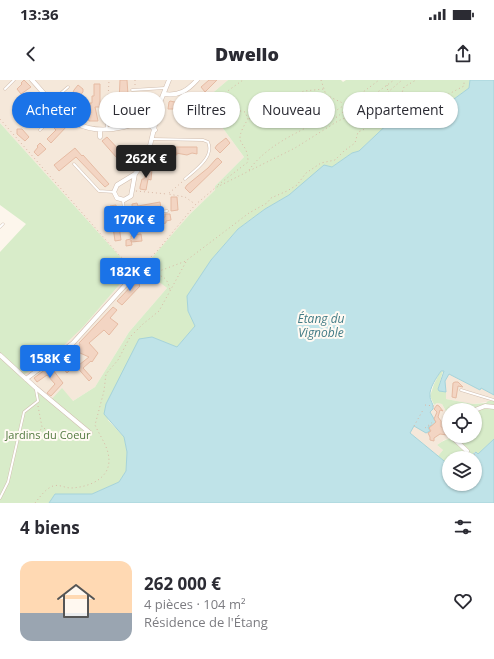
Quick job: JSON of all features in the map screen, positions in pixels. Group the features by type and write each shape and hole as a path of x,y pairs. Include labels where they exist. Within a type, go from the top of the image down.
{"street":[{"path":"32,80 43,92"},
{"path":"165,92 169,80"},
{"path":"165,94 174,95 182,93 198,80"},
{"path":"86,128 100,131 117,128"},
{"path":"135,174 130,198 123,200 116,196 114,192 118,183 135,174 147,158 153,139 154,130"},
{"path":"100,131 100,137"},
{"path":"26,379 73,343 137,272"},
{"path":"0,355 36,388 90,433"},
{"path":"482,407 494,407"},
{"path":"458,443 467,451"}],"lane":[{"path":"5,89 14,80"},
{"path":"62,92 68,87"},
{"path":"132,90 166,88"},
{"path":"153,139 203,140 208,142 210,149 206,159 185,179"},
{"path":"133,150 147,158"},
{"path":"74,164 99,191 114,192"},
{"path":"123,200 126,226 142,223 152,213 167,211"},
{"path":"0,227 3,224"},
{"path":"0,498 8,482 24,412 38,402 36,388"},
{"path":"461,390 494,400"}],"path":[{"path":"109,80 109,92"},
{"path":"135,80 136,90"},
{"path":"137,272 158,250 195,205 248,162 248,155 239,139 239,133 248,119 245,112 226,110 221,105 222,95 243,80"},
{"path":"321,80 326,95 343,104"},
{"path":"362,92 379,80"},
{"path":"378,92 394,80"},
{"path":"388,92 402,80"},
{"path":"402,92 404,88 416,80"},
{"path":"453,92 464,86 464,80"},
{"path":"387,85 388,92"},
{"path":"302,92 324,89"},
{"path":"215,188 295,148 343,118"},
{"path":"0,119 120,255 137,272 148,275 180,264 187,260 248,213 267,203 271,198 297,185 306,173 321,163 335,160 355,143 358,132 365,128"},
{"path":"249,170 257,158 305,128"},
{"path":"168,194 185,179"},
{"path":"132,191 185,197 195,205"},
{"path":"35,503 46,490 52,486 57,485 69,488 84,486 99,480 106,474 109,464 108,453 95,425 104,392 106,374 118,360 130,337 143,324 159,312 187,260"},
{"path":"153,274 163,276 169,283 170,290"},
{"path":"38,402 42,427 37,437 44,440 50,435 47,430 42,427"},
{"path":"425,405 434,406"},
{"path":"414,426 423,410"},
{"path":"425,428 434,421"}],"shaded area":[{"path":"0,80 228,80 214,92 173,92 173,128 223,128 244,157 215,186 215,190 190,214 143,269 167,288 129,332 95,387 73,401 49,402 21,377 83,327 132,270 0,123"},
{"path":"449,374 480,390 481,388 494,395 494,401 468,403 446,399 445,381"},
{"path":"437,403 442,404 442,441 437,445 443,450 438,456 410,433 414,426 429,431 428,427 437,424 429,412 433,409 434,405"}],"green space":[{"name":"Jardins du Coeur","path":"228,80 341,80 343,82 346,80 470,80 469,88 458,96 458,92 343,92 343,128 383,128 359,151 352,153 332,167 324,166 289,195 265,209 238,229 211,260 187,296 188,311 195,326 177,347 152,337 106,404 108,420 124,437 127,452 126,471 119,482 92,494 55,494 49,503 0,503 0,252 26,224 0,205 0,123 132,270 83,327 60,349 21,377 49,402 62,388 73,401 95,387 129,332 167,288 142,269 190,214 215,190 215,186 244,157 223,128 240,128 240,92 214,92"},
{"path":"443,371 438,389 446,392 446,399 468,403 437,403 434,405 430,396 440,372"},
{"path":"494,401 494,439 481,451 442,451 443,450 437,445 441,442 482,443 482,403"},
{"path":"442,451 442,459 438,456"}],"water":[{"name":"Étang du Vignoble","path":"470,80 494,80 494,395 481,388 480,390 449,374 445,381 446,392 439,391 438,389 444,371 441,371 430,393 433,409 430,412 437,424 434,428 432,425 428,427 430,431 426,433 414,426 410,433 442,459 442,491 482,491 481,451 494,439 494,503 49,503 55,494 92,494 119,482 126,471 127,452 124,437 104,414 106,404 139,339 152,337 177,347 195,326 188,311 187,296 211,260 238,229 265,209 289,195 324,165 332,167 352,153 359,151 383,128 458,128 458,96 469,88"}],"building":[{"path":"24,80 31,87 24,92 19,92 17,89 22,84 21,83"},
{"path":"120,80 127,80 128,92 119,92"},
{"path":"209,80 217,80 205,92 201,87"},
{"path":"94,84 100,84 99,107 95,107 98,121 91,121 91,103 92,96 94,96"},
{"path":"78,85 83,89 83,92 73,92"},
{"path":"169,102 173,102 173,109 168,109"},
{"path":"54,128 65,128 51,143 47,139 56,130"},
{"path":"17,129 22,129 29,137 25,141 17,134"},
{"path":"107,137 122,153 117,158 102,141"},
{"path":"226,138 230,143 220,153 215,148"},
{"path":"40,143 46,149 38,156 34,152"},
{"path":"157,147 174,147 177,155 157,153"},
{"path":"176,147 197,147 197,154 192,153 187,155 176,153"},
{"path":"75,148 109,184 105,187 76,157 59,171 54,165"},
{"path":"218,158 222,162 190,193 185,188 187,185"},
{"path":"146,168 152,169 151,180 148,179 146,190 140,189 140,187 142,179 144,179"},
{"path":"171,197 177,197 178,210 171,211"},
{"path":"160,202 161,209 138,212 139,219 133,220 132,204 137,203 138,206"},
{"path":"116,205 121,240 115,241 110,206"},
{"path":"165,214 170,214 171,220 166,221 166,223 156,225 156,227 150,228 150,222 155,221 155,219 158,218 165,217"},
{"path":"141,234 142,241 131,242 132,245 126,246 126,240 131,239 131,236"},
{"path":"139,278 142,281 139,285 140,286 122,305 117,301"},
{"path":"113,307 117,310 110,318 118,324 109,335 104,330 89,343 98,353 92,362 91,361 83,368 92,378 89,381 75,365 67,373 61,366 70,356 69,354 80,345 79,343","holes":["80,353 89,357 79,365 73,359"]},
{"path":"50,366 63,383 51,396 47,393 55,384 47,375 37,382 34,378"},
{"path":"458,382 463,387 458,386 456,398 452,397 453,383"},
{"path":"437,405 442,410 440,410 438,417 441,421 442,434 434,438 434,441 430,440 428,433 431,431 429,428 436,422 434,419 437,412 434,409"}]}
